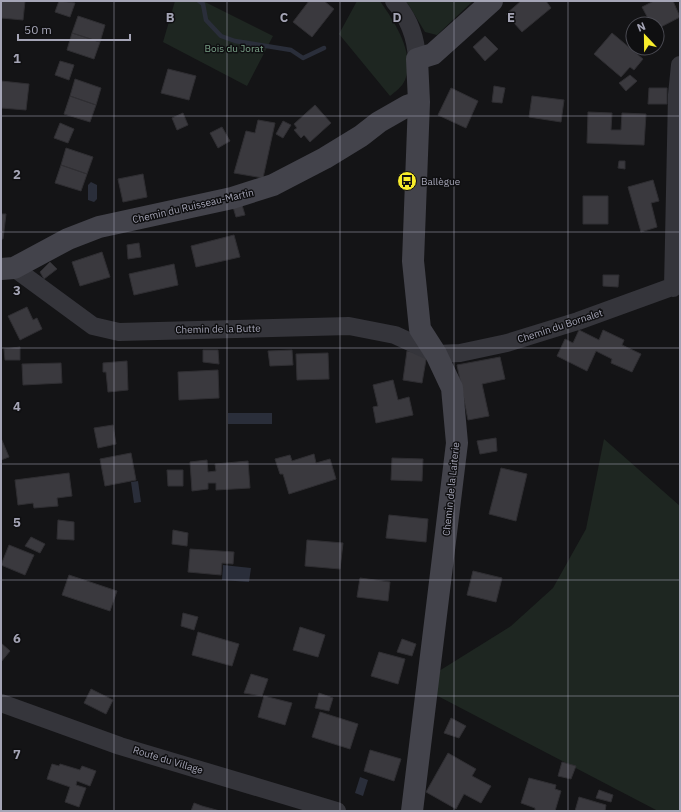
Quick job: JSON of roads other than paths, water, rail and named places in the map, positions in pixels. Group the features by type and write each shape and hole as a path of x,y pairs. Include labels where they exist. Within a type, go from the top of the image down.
{"street":[{"path":"394,1 410,24 416,42 417,59 433,54 492,1"},
{"name":"Chemin de la Laiterie","path":"412,811 457,443 452,388 436,354 420,329 413,261 419,102 417,59"},
{"path":"677,286 677,95 680,65"},
{"name":"Chemin du Ruisseau-Martin","path":"8,268 68,239 99,227 232,198 273,185 325,158 407,106 419,102"},
{"name":"Chemin de la Butte","path":"8,268 93,326 119,332 348,326 395,335 436,354"},
{"name":"Chemin du Bornalet","path":"436,354 460,353 507,343 578,321 677,286"},
{"name":"Route du Village","path":"1,703 120,746 337,811"}],"water":[{"path":"91,182 97,185 97,199 94,202 88,200 88,185"},
{"path":"228,413 272,413 272,424 228,424"},
{"path":"138,481 141,502 134,503 131,482"},
{"path":"223,565 251,568 249,582 222,580"},
{"path":"360,777 368,780 363,796 355,793"}],"waterway":[{"path":"199,1 203,4 206,20 221,36 235,41 291,50 303,58 324,48"}],"place":[{"name":"Ballègue","path":"407,181"}],"park label":[{"name":"Bois du Jorat","path":"234,48"}]}
